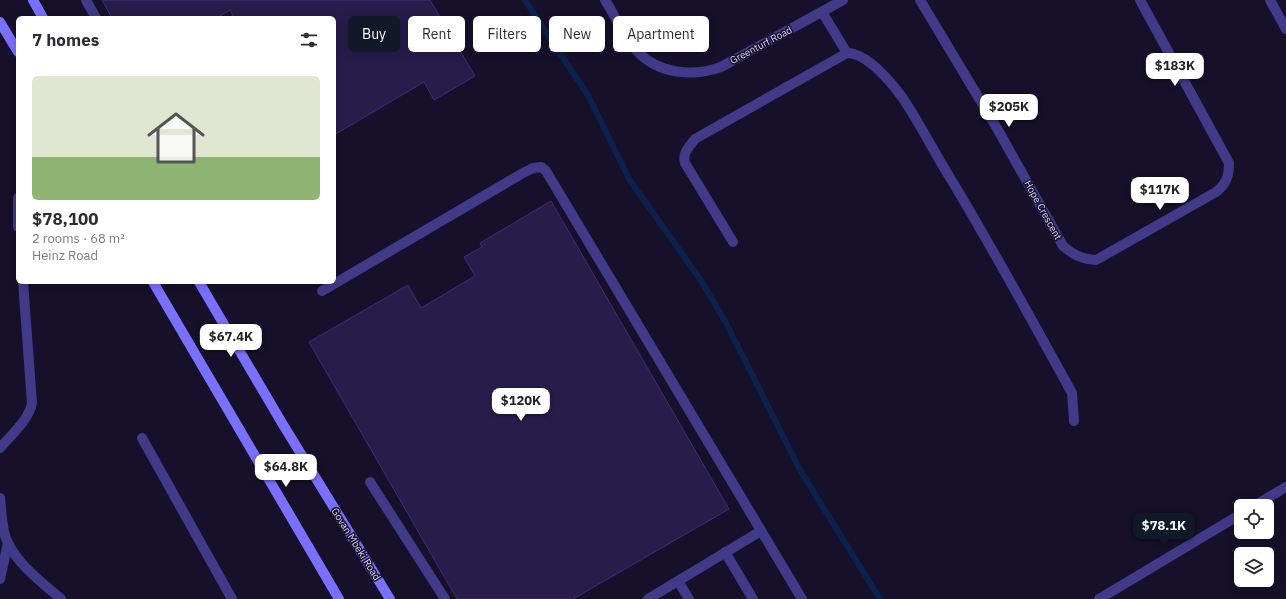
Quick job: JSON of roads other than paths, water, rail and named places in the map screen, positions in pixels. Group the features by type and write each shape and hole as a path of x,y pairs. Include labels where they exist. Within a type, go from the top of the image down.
{"main road":[{"path":"32,0 42,16"},
{"path":"0,22 16,49"},
{"path":"154,284 339,599"},
{"name":"Govan Mbeki Road","path":"199,284 390,599"}],"street":[{"path":"86,0 95,16"},
{"name":"Greenturf Road","path":"605,0 638,52 662,67 674,71 699,73 721,67 843,0"},
{"name":"Hope Crescent","path":"920,0 998,130 1063,246 1073,255 1080,258 1096,260 1216,192 1227,181 1228,176 1229,164 1140,0"},
{"path":"1270,0 1286,29"},
{"path":"822,12 847,54"},
{"path":"732,242 685,163 684,155 687,150 695,140 847,54 854,53 884,75 902,97 986,238 1072,393 1074,421"},
{"path":"336,283 523,173 533,168 541,167 546,171 802,599"},
{"path":"0,448 20,425 28,413 32,403 23,284"},
{"path":"322,291 334,284"},
{"path":"142,438 232,599"},
{"path":"370,482 445,599"},
{"path":"1266,499 1286,487"},
{"path":"0,498 4,529 8,543 18,558 61,599"},
{"path":"1099,599 1234,518"},
{"path":"648,599 760,530"},
{"path":"0,579 8,543"},
{"path":"725,552 753,599"},
{"path":"678,581 689,599"}],"waterway":[{"path":"525,0 589,97 629,179 700,279 725,321 800,470 880,599"}]}
